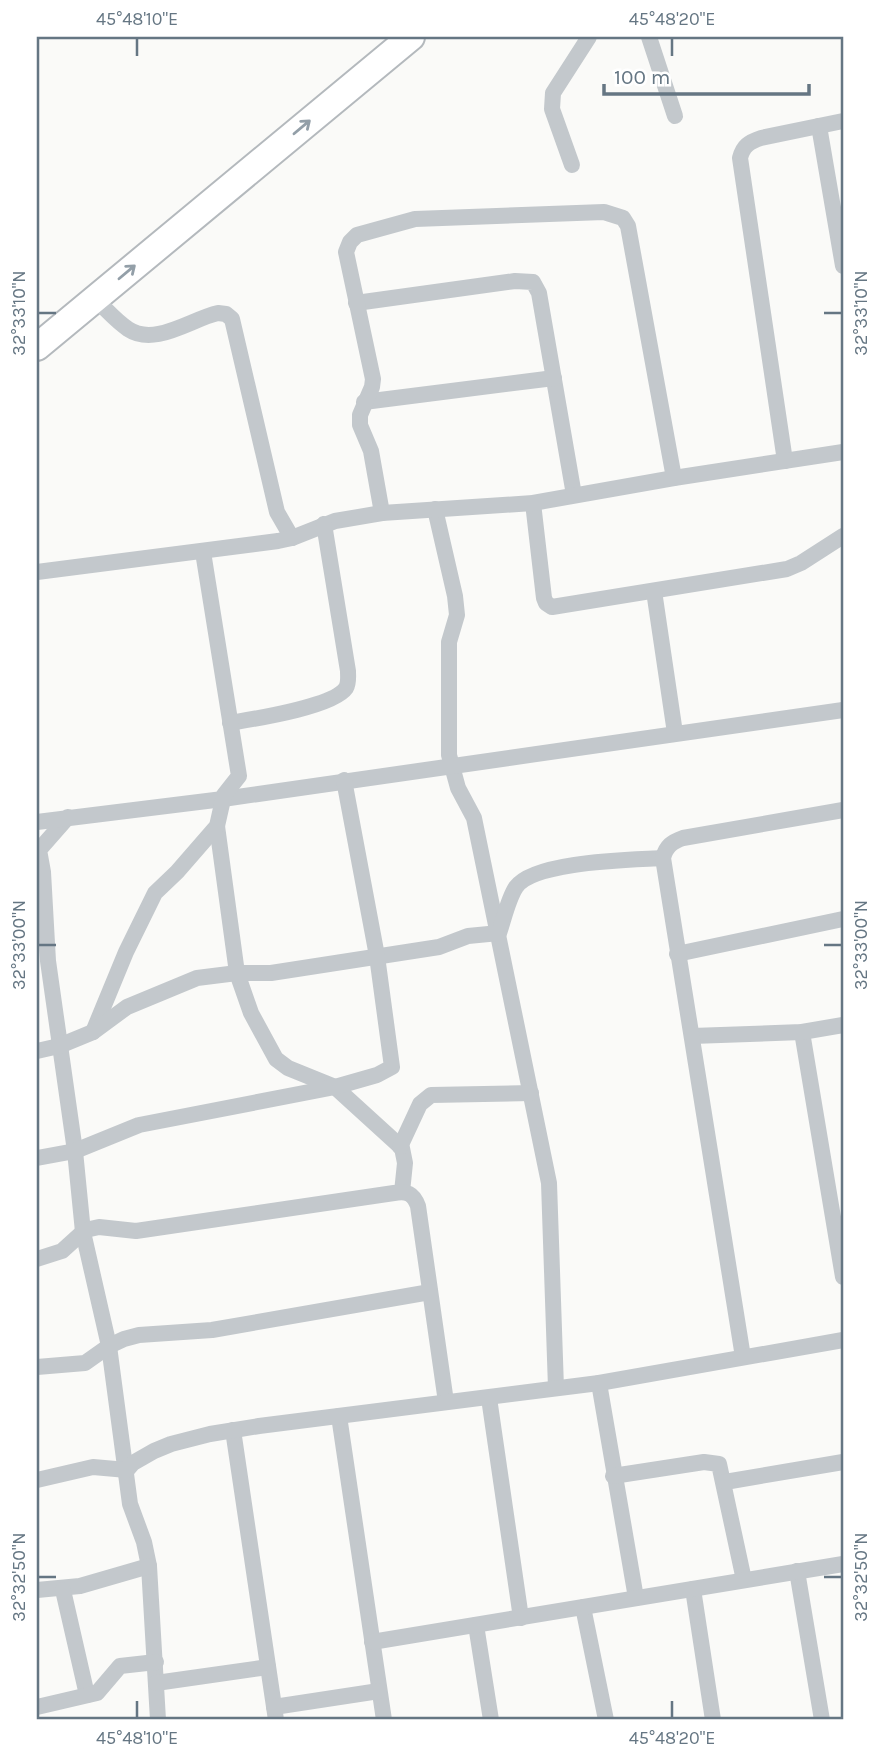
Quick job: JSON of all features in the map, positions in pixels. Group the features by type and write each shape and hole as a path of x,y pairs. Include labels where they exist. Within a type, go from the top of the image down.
{"highway":[{"path":"37,347 411,37"}],"street":[{"path":"572,165 552,109 553,93 589,37"},
{"path":"649,37 675,117"},
{"path":"785,461 740,158 742,149 750,142 843,121"},
{"path":"820,126 843,266"},
{"path":"382,513 371,451 360,425 364,402 373,379 346,252 357,235 428,218 604,212 623,218 628,226 674,478"},
{"path":"356,303 515,281 533,282 539,293 574,495"},
{"path":"95,299 123,325 139,334 164,333 218,313 226,314 232,319 276,512 292,538"},
{"path":"364,402 554,378"},
{"path":"37,572 292,538 324,524 382,513 533,503 843,452"},
{"path":"533,503 544,598 548,606 787,569 843,536"},
{"path":"435,509 457,615 449,642 449,755 458,788 474,818 549,1183 556,1388"},
{"path":"230,723 296,710 332,697 346,688 349,681 348,671 324,524"},
{"path":"202,552 239,776 223,799 217,826 237,972 251,1013 276,1059 288,1068 335,1087 400,1147 405,1163 402,1192"},
{"path":"654,591 675,733"},
{"path":"37,822 223,799 452,764 843,710"},
{"path":"37,1158 75,1152 139,1125 335,1087 377,1075 392,1067 377,956 344,780"},
{"path":"743,1357 663,858 665,849 682,838 843,810"},
{"path":"68,817 38,849 43,872 42,942 75,1152 83,1232 108,1346 130,1504 144,1542 149,1566 158,1720"},
{"path":"93,1032 126,952 155,893 217,826"},
{"path":"499,933 516,886 526,878 562,866 663,858"},
{"path":"677,954 843,919"},
{"path":"37,1051 59,1046 93,1032 127,1007 197,978 237,972 271,973 439,947 468,936 499,933"},
{"path":"692,1036 802,1032 843,1025"},
{"path":"802,1032 843,1277"},
{"path":"400,1147 420,1104 431,1095 531,1093"},
{"path":"37,1258 62,1251 83,1232 99,1227 135,1231 410,1193 415,1197 418,1206 446,1402"},
{"path":"37,1367 85,1363 108,1346 139,1335 212,1331 430,1292"},
{"path":"37,1480 93,1467 127,1470 143,1457 171,1444 233,1430 599,1383 843,1340"},
{"path":"599,1383 636,1598"},
{"path":"489,1398 521,1618"},
{"path":"339,1416 384,1720"},
{"path":"233,1430 275,1714 379,1691"},
{"path":"613,1476 710,1461 719,1464 744,1580"},
{"path":"725,1482 843,1462"},
{"path":"372,1642 843,1564"},
{"path":"37,1590 63,1590 149,1566"},
{"path":"797,1571 822,1720"},
{"path":"693,1589 713,1720"},
{"path":"63,1590 87,1695"},
{"path":"583,1608 606,1720"},
{"path":"476,1625 491,1720"},
{"path":"37,1707 87,1695 102,1688 120,1666 156,1662"},
{"path":"156,1682 268,1667"}]}
